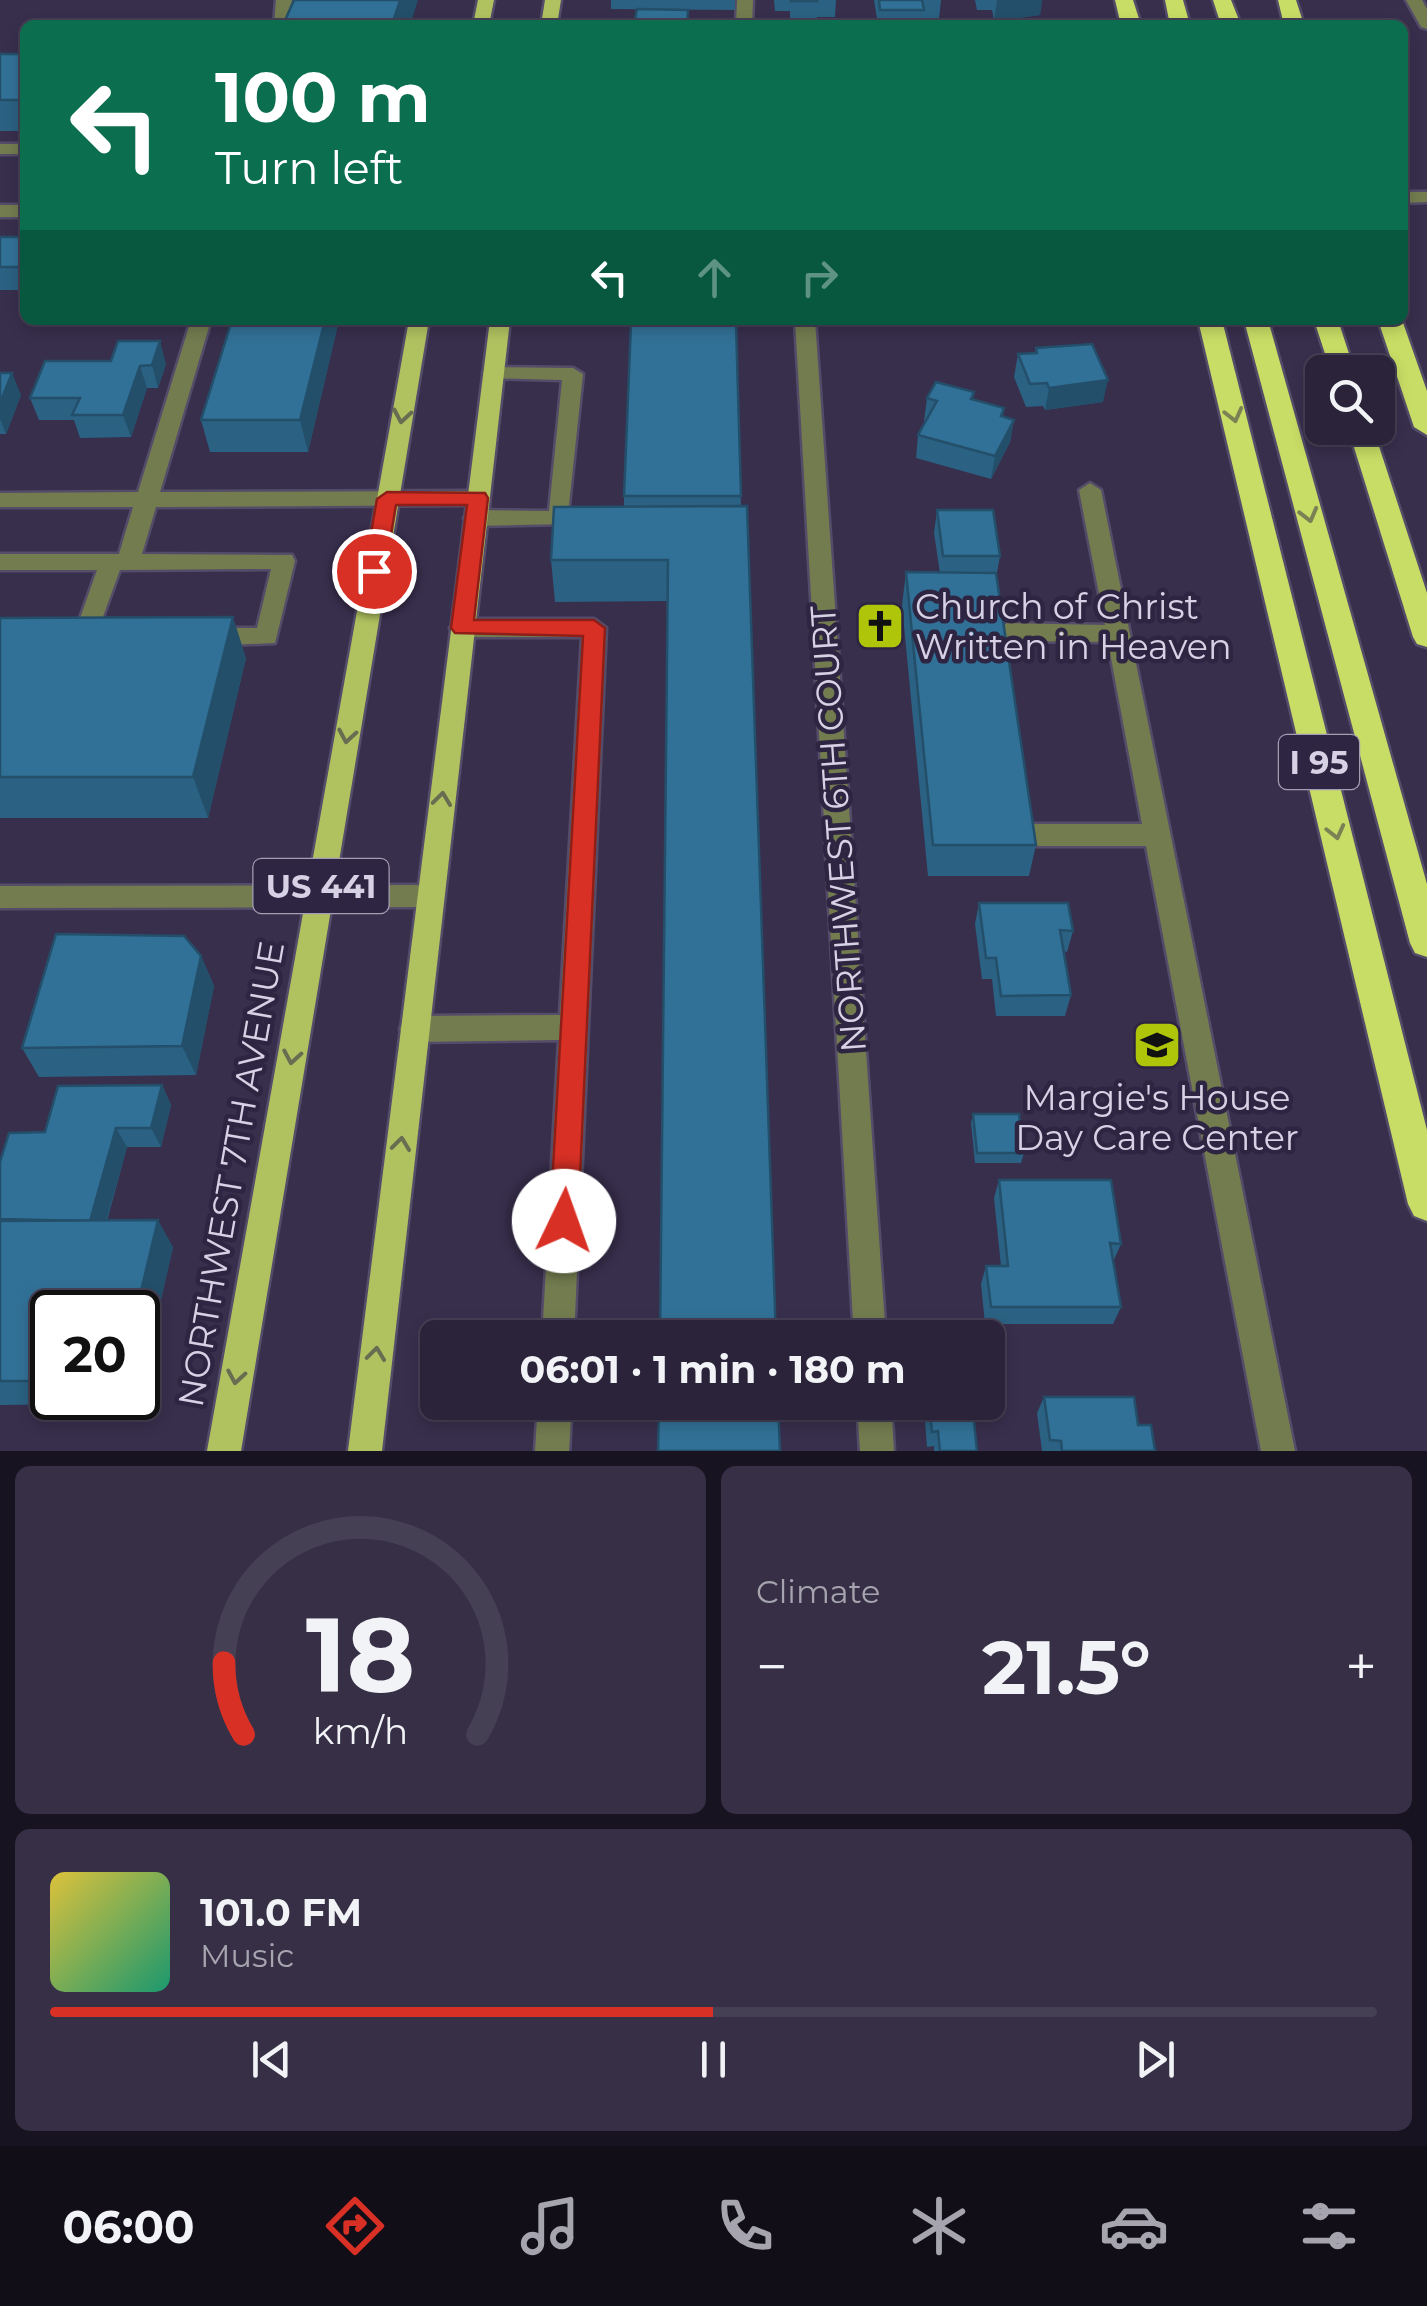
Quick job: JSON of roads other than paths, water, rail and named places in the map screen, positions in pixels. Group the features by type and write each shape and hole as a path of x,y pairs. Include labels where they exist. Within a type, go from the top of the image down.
{"highway":[{"name":"I 95","path":"1211,325 1427,1204"},
{"path":"1257,325 1427,943"},
{"path":"1328,325 1337,355"},
{"path":"1392,325 1427,427"},
{"path":"1365,445 1427,636"}],"main road":[{"name":"NORTHWEST 7TH AVENUE","path":"224,1451 417,325"},
{"name":"US 441","path":"365,1451 499,325"}],"street":[{"path":"1414,0 1427,24"},
{"path":"85,638 148,500 200,325"},
{"name":"NORTHWEST 6TH COURT","path":"805,325 869,1320"},
{"path":"0,500 387,499 559,520 572,374 494,373"},
{"path":"1090,490 1278,1451"},
{"path":"0,562 284,561 267,637 176,638"},
{"path":"462,628 594,628 559,1320"},
{"path":"1007,632 1118,634"},
{"path":"1033,835 1158,835"},
{"path":"0,897 430,896"},
{"path":"414,1029 574,1027"},
{"path":"552,1451 553,1420"},
{"path":"875,1420 878,1451"}],"place":[{"name":"Church of Christ Written in Heaven","path":"880,626"},
{"name":"Margie's House Day Care Center","path":"1157,1045"}]}
